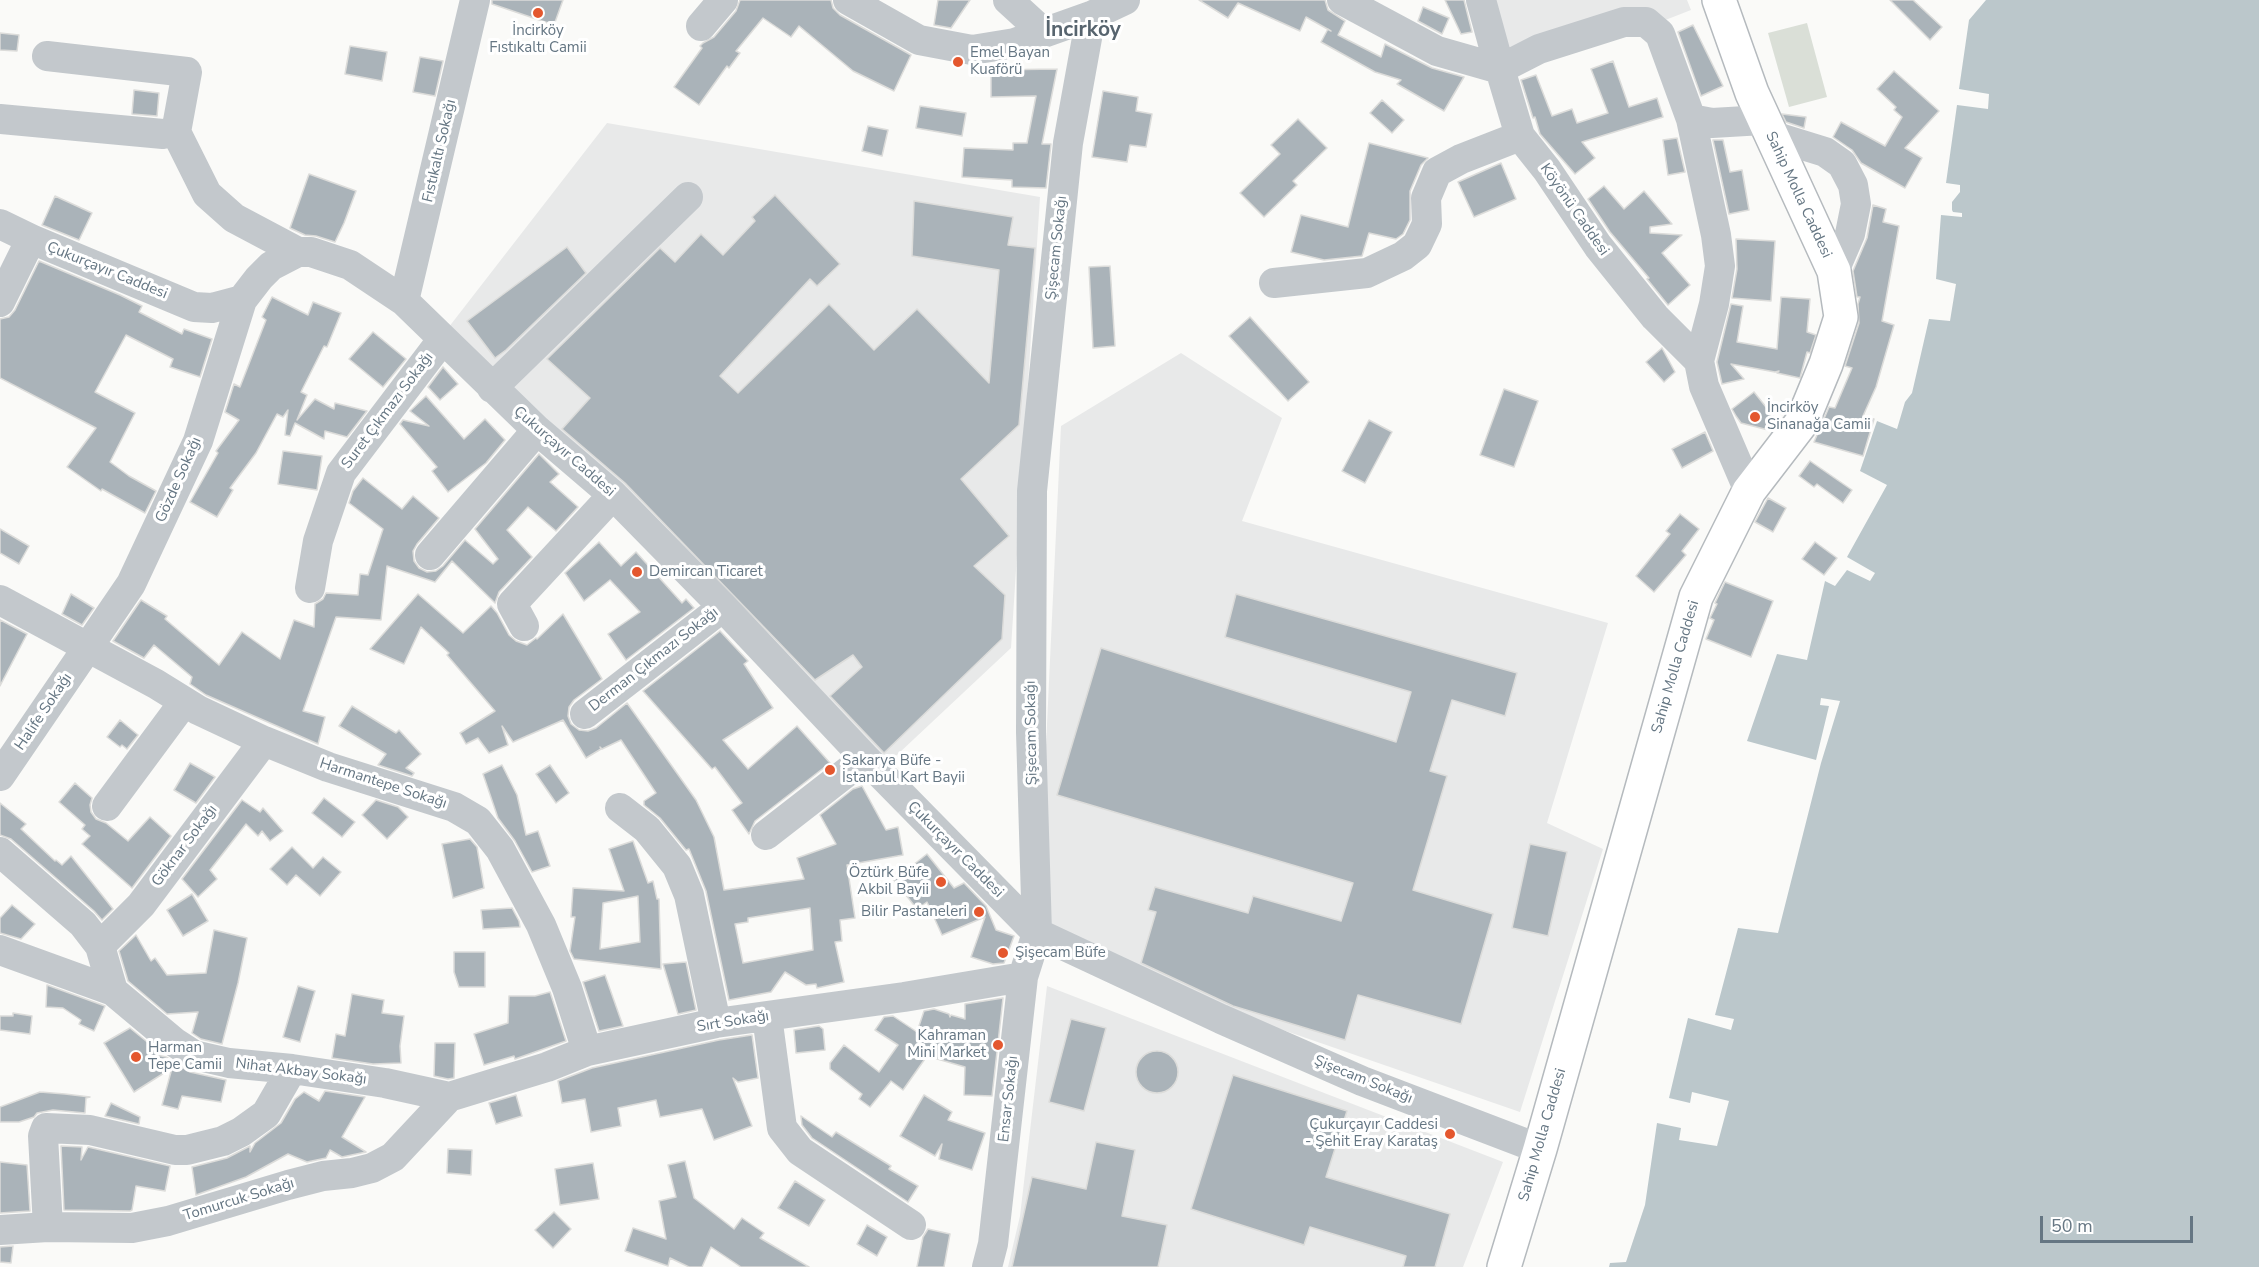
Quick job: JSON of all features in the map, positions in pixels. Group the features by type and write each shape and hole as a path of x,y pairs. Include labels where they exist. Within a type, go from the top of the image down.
{"main road":[{"name":"Sahip Molla Caddesi","path":"1504,1267 1540,1149 1696,597 1749,490 1803,422 1826,364 1841,317 1834,271 1766,128 1719,0"}],"street":[{"name":"Fıstıkaltı Sokağı","path":"404,301 476,0"},
{"path":"701,26 723,0"},
{"path":"848,0 919,40 972,50 1015,43 1112,5"},
{"path":"1008,0 1044,32"},
{"path":"1342,0 1437,51 1500,69 1539,49 1624,22 1646,22 1660,34 1691,120 1716,236 1720,266 1714,304 1699,362 1704,386 1749,490"},
{"name":"Köyönü Caddesi","path":"1481,0 1520,136 1547,170 1598,246 1655,317 1699,362"},
{"name":"Şişecam Sokağı","path":"1112,5 1068,143 1032,491 1031,732 1037,933 1221,1019 1362,1081 1540,1149"},
{"path":"0,119 163,134 176,132 187,72 47,56"},
{"path":"1691,120 1766,128 1825,152 1842,164 1853,184 1856,204 1850,234 1834,271"},
{"name":"Çukurçayır Caddesi","path":"176,132 207,194 234,218 298,252 311,252 350,266 404,301 537,430 613,495 723,607 865,758 1037,933"},
{"path":"1274,283 1367,273 1403,256 1417,245 1426,224 1426,198 1437,172 1461,159 1520,136"},
{"path":"492,388 688,197"},
{"name":"Çukurçayır Caddesi","path":"0,224 194,307 212,308 242,300"},
{"path":"0,302 31,239"},
{"path":"242,300 271,266 298,252"},
{"name":"Gözde Sokağı","path":"88,647 131,584 198,441 242,300"},
{"name":"Suret Çıkmazı Sokağı","path":"310,588 318,541 341,473 442,340"},
{"path":"430,555 537,430"},
{"path":"524,627 512,604 613,495"},
{"name":"Harmantepe Sokağı","path":"0,600 156,684 184,702 264,741 328,767 454,807 478,821 500,849 541,925 567,988 587,1051"},
{"name":"Derman Çıkmazı Sokağı","path":"585,714 723,607"},
{"name":"Halife Sokağı","path":"0,776 88,647"},
{"path":"107,806 184,702"},
{"name":"Göknar Sokağı","path":"100,946 141,905 264,741"},
{"path":"766,835 865,758"},
{"path":"620,808 647,829 677,866 689,895 716,1023"},
{"path":"0,852 83,924 100,946 113,991"},
{"name":"Ensar Sokağı","path":"987,1267 993,1244 1023,977 1037,933"},
{"path":"0,950 113,991"},
{"name":"Sırt Sokağı","path":"449,1097 587,1051 716,1023 904,997 1023,977"},
{"name":"Nihat Akbay Sokağı","path":"113,991 174,1042 194,1055 229,1063 292,1069 385,1083 449,1097"},
{"path":"767,1016 782,1128 800,1151 911,1225"},
{"path":"48,1227 43,1136 46,1128 90,1130 175,1150 187,1150 223,1141 241,1132 266,1114 292,1069"},
{"name":"Tomurcuk Sokağı","path":"0,1230 48,1227 132,1228 168,1221 323,1176 372,1168 393,1157 449,1097"}],"shaded area":[{"path":"1492,0 1687,0 1691,10 1650,26 1511,53"},
{"path":"1986,0 2259,0 2259,1267 1609,1267 1610,1263 1626,1262 1645,1205 1657,1123 1681,1128 1679,1140 1717,1146 1729,1101 1692,1092 1690,1103 1669,1098 1688,1018 1731,1030 1734,1019 1715,1015 1738,928 1778,933 1821,763 1840,701 1821,698 1820,705 1829,706 1816,760 1747,741 1777,654 1807,660 1825,581 1835,586 1847,570 1870,581 1875,573 1847,557 1887,485 1860,471 1877,421 1897,429 1905,402 1912,393 1929,319 1950,321 1956,284 1936,279 1941,215 1962,217 1962,213 1952,210 1952,202 1960,192 1960,185 1946,183 1957,105 1988,109 1989,94 1959,89 1969,20"},
{"path":"1807,23 1827,97 1789,107 1768,33"},
{"path":"607,123 1040,197 1011,648 882,769 445,332"},
{"path":"1181,353 1282,418 1242,521 1608,623 1547,823 1603,849 1520,1112 1254,1020 1037,937 1061,426"},
{"path":"1047,986 1503,1162 1463,1267 1008,1267 1020,1216"}],"building":[{"name":"İncirköy Fıstıkaltı Camii","path":"492,0 563,0 554,25 492,4"},
{"path":"740,0 831,0 833,8 840,15 911,55 894,91 853,71 799,26 791,37 763,18 736,51 740,53 729,68 727,66 699,105 674,87 702,48 700,46 714,37 736,11"},
{"path":"938,0 970,0 951,28 934,25"},
{"path":"1199,0 1325,0 1328,10 1345,21 1338,35 1381,57 1385,44 1432,68 1464,77 1444,111 1397,84 1401,80 1375,72 1321,42 1328,29 1306,17 1300,31 1238,3 1228,18"},
{"path":"1445,0 1464,0 1472,32 1461,34"},
{"path":"1890,0 1913,0 1942,27 1930,40"},
{"path":"1423,7 1449,18 1442,34 1418,21"},
{"path":"1693,25 1723,86 1701,96 1678,32"},
{"path":"0,33 19,35 17,51 0,50"},
{"path":"350,46 387,52 382,81 345,74"},
{"path":"420,57 443,61 435,96 413,92"},
{"path":"1613,61 1629,107 1657,98 1663,117 1582,142 1595,158 1575,174 1540,134 1521,80 1536,75 1552,116 1572,109 1577,123 1608,113 1591,69"},
{"path":"1057,69 1042,144 1051,144 1046,188 1012,187 1012,180 962,177 964,148 1013,150 1013,143 1027,143 1036,96 991,97 991,70"},
{"path":"1894,71 1939,111 1905,148 1922,158 1905,188 1861,163 1852,150 1833,137 1841,122 1885,146 1902,117 1894,110 1896,107 1877,89"},
{"path":"134,90 159,93 157,116 132,114"},
{"path":"1103,91 1138,97 1136,111 1152,114 1146,147 1130,145 1127,162 1092,157"},
{"path":"1382,100 1404,120 1392,133 1370,113"},
{"path":"920,106 966,113 962,136 916,128"},
{"path":"1782,114 1806,117 1804,128 1786,122"},
{"path":"1298,119 1327,148 1293,181 1297,185 1264,217 1240,193 1280,154 1271,145"},
{"path":"868,126 888,130 882,156 862,151"},
{"path":"1677,138 1685,172 1668,175 1663,140"},
{"path":"1713,140 1723,140 1730,172 1742,170 1749,210 1729,214"},
{"path":"1369,143 1428,158 1421,165 1410,191 1410,220 1403,234 1396,239 1369,233 1362,256 1324,260 1291,252 1301,215 1348,227"},
{"path":"1501,163 1516,199 1474,217 1458,182"},
{"path":"309,174 356,191 335,242 305,235 290,228"},
{"path":"1604,186 1624,209 1644,191 1672,224 1650,227 1650,233 1682,235 1662,253 1690,285 1668,305 1647,279 1649,278 1610,232 1588,199"},
{"path":"775,195 840,264 817,286 810,279 720,376 738,393 829,304 874,350 917,309 989,383 999,270 912,256 914,201 1013,217 1008,245 1035,248 1019,425 961,479 1009,536 974,566 1005,595 1002,639 884,753 830,696 862,667 853,655 815,680 625,483 562,429 590,398 547,359 660,248 675,262 701,234 723,255 755,221 752,217"},
{"path":"55,196 92,213 79,240 42,225"},
{"path":"1873,205 1886,209 1883,222 1899,226 1882,321 1894,325 1876,387 1863,416 1874,419 1863,456 1814,442 1829,407 1835,408 1852,368 1845,366 1859,323 1860,297 1857,297 1853,271 1867,238"},
{"path":"1736,239 1775,241 1771,301 1732,298 1737,269"},
{"path":"567,247 586,273 495,358 467,321"},
{"path":"39,261 142,306 139,312 182,334 184,329 212,339 200,377 170,367 173,359 126,335 95,392 135,413 110,462 156,491 145,513 102,489 101,491 67,467 96,428 0,378 0,319 9,317 15,310"},
{"path":"1110,266 1115,346 1093,348 1089,267"},
{"path":"272,297 308,315 313,302 341,313 327,347 324,346 301,392 307,395 297,420 315,399 334,409 335,403 367,411 347,437 325,431 324,439 295,423 290,436 285,435 288,410 283,417 277,414 256,453 230,488 233,490 217,517 190,502 218,453 216,451 239,420 225,412 234,384 240,387 266,320 262,317"},
{"path":"1781,297 1810,299 1807,332 1816,335 1810,353 1807,352 1800,378 1777,373 1779,371 1731,364 1744,379 1722,384 1717,362 1731,304 1743,306 1737,342 1777,349"},
{"path":"1250,317 1309,382 1288,401 1229,336"},
{"path":"373,332 406,359 383,387 349,359"},
{"path":"1662,348 1675,372 1664,382 1646,362"},
{"path":"443,367 458,384 440,400 428,387"},
{"path":"1504,389 1538,401 1514,467 1480,455"},
{"name":"İncirköy Sinanağa Camii","path":"1754,392 1778,422 1772,431 1741,423 1732,409"},
{"path":"426,396 464,439 485,419 505,440 486,463 448,492 432,471 437,467 400,424 403,420 429,426 410,411"},
{"path":"1369,420 1392,432 1365,483 1342,471"},
{"path":"1705,432 1713,451 1682,468 1672,449"},
{"path":"283,451 322,456 317,490 278,484"},
{"path":"539,454 559,474 550,482 578,507 556,531 528,507 507,530 532,557 499,592 495,603 452,561 435,582 387,566 381,620 336,617 303,711 325,717 318,744 206,695 190,684 192,677 154,645 144,658 113,641 141,600 167,616 165,619 219,665 242,632 280,659 294,620 314,627 315,604 323,599 326,593 358,595 360,574 368,575 383,529 349,503 353,491 363,478 402,509 413,496 439,518 413,551 414,561 419,568 427,572 436,571 465,540 493,564 498,559 475,529"},
{"path":"1810,461 1852,490 1843,503 1817,484 1814,487 1799,476"},
{"path":"1768,498 1786,508 1773,532 1755,522"},
{"path":"1680,514 1699,529 1682,551 1686,555 1654,592 1636,576 1670,534 1666,531"},
{"path":"0,529 29,546 19,564 0,553"},
{"path":"599,542 621,566 636,552 682,603 686,599 694,608 626,660 608,634 640,612 610,580 584,601 565,573"},
{"path":"1815,542 1837,558 1824,575 1802,559"},
{"path":"1725,582 1773,601 1751,657 1706,639 1714,620 1710,618 1717,604 1715,603"},
{"path":"71,594 94,608 82,625 62,614"},
{"path":"418,594 463,633 491,606 509,635 516,641 527,645 537,639 563,614 602,679 574,700 569,707 568,716 571,724 579,730 588,731 596,728 627,703 696,800 714,837 724,890 804,879 797,858 836,844 820,815 853,789 862,786 886,830 898,827 903,855 847,865 855,918 840,920 842,941 835,942 844,982 817,988 816,984 806,985 785,972 771,992 729,1000 706,891 689,849 686,850 660,818 644,805 644,801 656,793 621,740 602,749 600,747 601,749 586,758 563,720 513,742 502,726 508,745 489,753 478,738 466,744 460,733 495,711 447,655 449,653 421,627 404,664 370,649","holes":["810,908 813,950 743,963 735,924 748,922 748,918"]},
{"path":"1236,594 1517,673 1505,716 1452,700 1430,771 1447,776 1413,890 1493,914 1461,1024 1358,995 1345,1040 1233,1006 1141,963 1156,912 1148,910 1155,887 1248,913 1253,896 1341,921 1353,883 1057,795 1101,648 1396,742 1411,692 1225,637"},
{"path":"0,620 27,634 0,686"},
{"path":"720,631 748,661 744,664 773,708 723,740 748,769 797,726 830,763 755,821 749,834 732,810 742,803 715,767 712,769 643,691"},
{"path":"352,706 396,733 399,730 421,754 406,768 414,773 412,776 378,765 386,754 339,726"},
{"path":"120,720 138,735 127,749 122,745 120,747 107,737"},
{"path":"190,763 215,777 196,803 174,790"},
{"path":"502,765 517,795 526,835 538,831 550,866 532,872 515,841 498,818 483,774"},
{"path":"550,765 569,793 556,803 536,774"},
{"path":"75,783 92,798 91,812 96,819 106,823 128,841 150,817 171,836 132,888 82,844 90,836 82,829 85,825 59,802"},
{"path":"324,798 355,822 342,837 312,813"},
{"path":"242,800 260,812 263,808 283,831 270,841 262,831 258,836 246,824 210,870 217,879 198,897 182,879"},
{"path":"376,800 398,807 408,817 387,839 362,815"},
{"path":"0,803 26,824 21,829 55,861 62,865 71,856 113,909 102,920 11,839 0,835"},
{"path":"470,839 477,847 484,888 453,898 442,844"},
{"path":"633,841 648,883 653,881 657,899 659,899 661,969 574,959 570,951 575,917 571,917 573,888 624,891 609,849","holes":["638,896 640,942 600,949 603,903"]},
{"path":"1530,844 1567,852 1548,936 1512,928"},
{"path":"292,847 313,868 323,857 341,872 320,896 296,875 287,885 270,869"},
{"path":"927,854 954,888 964,883 986,906 996,930 1014,936 1004,963 993,964 971,957 985,917 942,935 927,902 917,909 894,880"},
{"path":"192,894 208,921 183,936 167,910"},
{"path":"12,905 35,924 21,939 0,933 0,918"},
{"path":"512,908 520,927 483,929 481,910"},
{"path":"214,930 247,938 222,1044 201,1039 192,1033 198,1012 167,1014 128,981 119,951 136,935 151,961 155,958 167,975 206,973"},
{"path":"454,952 485,952 485,987 459,987 454,972"},
{"path":"686,962 696,1010 678,1014 663,964"},
{"path":"605,975 623,1026 599,1031 583,982"},
{"path":"47,985 105,1006 94,1031 79,1024 81,1020 63,1008 46,1007"},
{"path":"298,986 315,991 300,1042 283,1037"},
{"path":"550,992 566,1041 515,1059 514,1056 484,1065 474,1034 508,1023 509,996 535,996"},
{"path":"352,994 384,1000 382,1013 404,1016 400,1046 401,1063 373,1064 332,1058 336,1034 345,1036"},
{"path":"1003,998 992,1096 964,1095 965,1067 927,1056 903,1090 891,1081 870,1107 859,1099 862,1094 830,1069 830,1063 844,1045 879,1072 898,1045 875,1030 884,1017 893,1016 917,1032 924,1011 934,1009 949,1014 950,1017 951,1015 965,1019 965,1004"},
{"path":"13,1013 32,1016 30,1034 0,1030 0,1016 13,1016"},
{"path":"1071,1019 1106,1028 1084,1111 1049,1102"},
{"path":"819,1026 823,1029 825,1050 796,1053 794,1030"},
{"path":"130,1028 151,1045 157,1055 166,1057 190,1072 226,1080 221,1102 182,1096 178,1109 162,1105 172,1068 134,1092 104,1043"},
{"path":"752,1035 758,1078 738,1082 733,1078 752,1126 714,1140 702,1109 660,1117 656,1100 618,1108 621,1126 591,1132 585,1099 562,1103 558,1081 592,1068"},
{"path":"435,1043 455,1043 454,1078 434,1076"},
{"path":"1157,1051 1172,1057 1178,1072 1172,1087 1157,1093 1142,1087 1136,1072 1142,1057"},
{"path":"1233,1075 1347,1111 1326,1177 1450,1214 1435,1267 1403,1267 1406,1256 1310,1227 1304,1245 1191,1209"},
{"path":"325,1091 365,1097 342,1137 366,1152 342,1157 330,1150 326,1158 307,1162 288,1154 246,1177 196,1195 192,1167 227,1158 250,1146 250,1152 255,1143 281,1123 295,1099 304,1092 319,1101"},
{"path":"40,1092 90,1097 86,1098 85,1113 53,1110 37,1113 34,1117 19,1122 0,1122 0,1107"},
{"path":"516,1095 522,1116 496,1124 489,1103"},
{"path":"924,1095 952,1112 948,1120 985,1133 972,1170 939,1159 942,1144 935,1156 900,1136"},
{"path":"111,1103 140,1117 139,1124 105,1116"},
{"path":"801,1116 832,1137 836,1132 891,1166 889,1169 918,1186 908,1202 812,1138 802,1125"},
{"path":"1096,1142 1135,1150 1122,1216 1167,1225 1158,1267 1012,1267 1032,1177 1086,1189"},
{"path":"61,1146 82,1147 81,1160 88,1147 170,1166 165,1191 136,1186 130,1211 64,1210"},
{"path":"448,1149 472,1150 471,1175 447,1173"},
{"path":"685,1161 694,1198 734,1229 742,1218 764,1233 760,1238 809,1267 741,1267 711,1247 702,1267 689,1267 670,1258 668,1266 625,1251 633,1228 666,1239 659,1201 676,1197 668,1165"},
{"path":"0,1162 27,1165 30,1211 0,1213"},
{"path":"593,1163 599,1199 560,1205 555,1169"},
{"path":"795,1181 825,1200 809,1226 778,1208"},
{"path":"554,1212 571,1229 553,1248 535,1230"},
{"path":"867,1225 887,1237 877,1256 857,1244"},
{"path":"928,1229 950,1234 944,1267 917,1267 923,1237"},
{"path":"13,1246 11,1263 0,1262 0,1247"}],"place":[{"name":"İncirköy Fıstıkaltı Camii","path":"538,13"},
{"name":"Emel Bayan Kuaförü","path":"958,62"},
{"name":"İncirköy Sinanağa Camii","path":"1755,417"},
{"name":"Demircan Ticaret","path":"637,572"},
{"name":"Sakarya Büfe - İstanbul Kart Bayii","path":"830,770"},
{"name":"Öztürk Büfe Akbil Bayii","path":"941,882"},
{"name":"Bilir Pastaneleri","path":"979,912"},
{"name":"Şişecam Büfe","path":"1003,953"},
{"name":"Kahraman Mini Market","path":"998,1045"},
{"name":"Harman Tepe Camii","path":"136,1057"},
{"name":"Çukurçayır Caddesi - Şehit Eray Karataş","path":"1450,1134"}],"district":[{"name":"İncirköy","path":"1083,31"}]}
